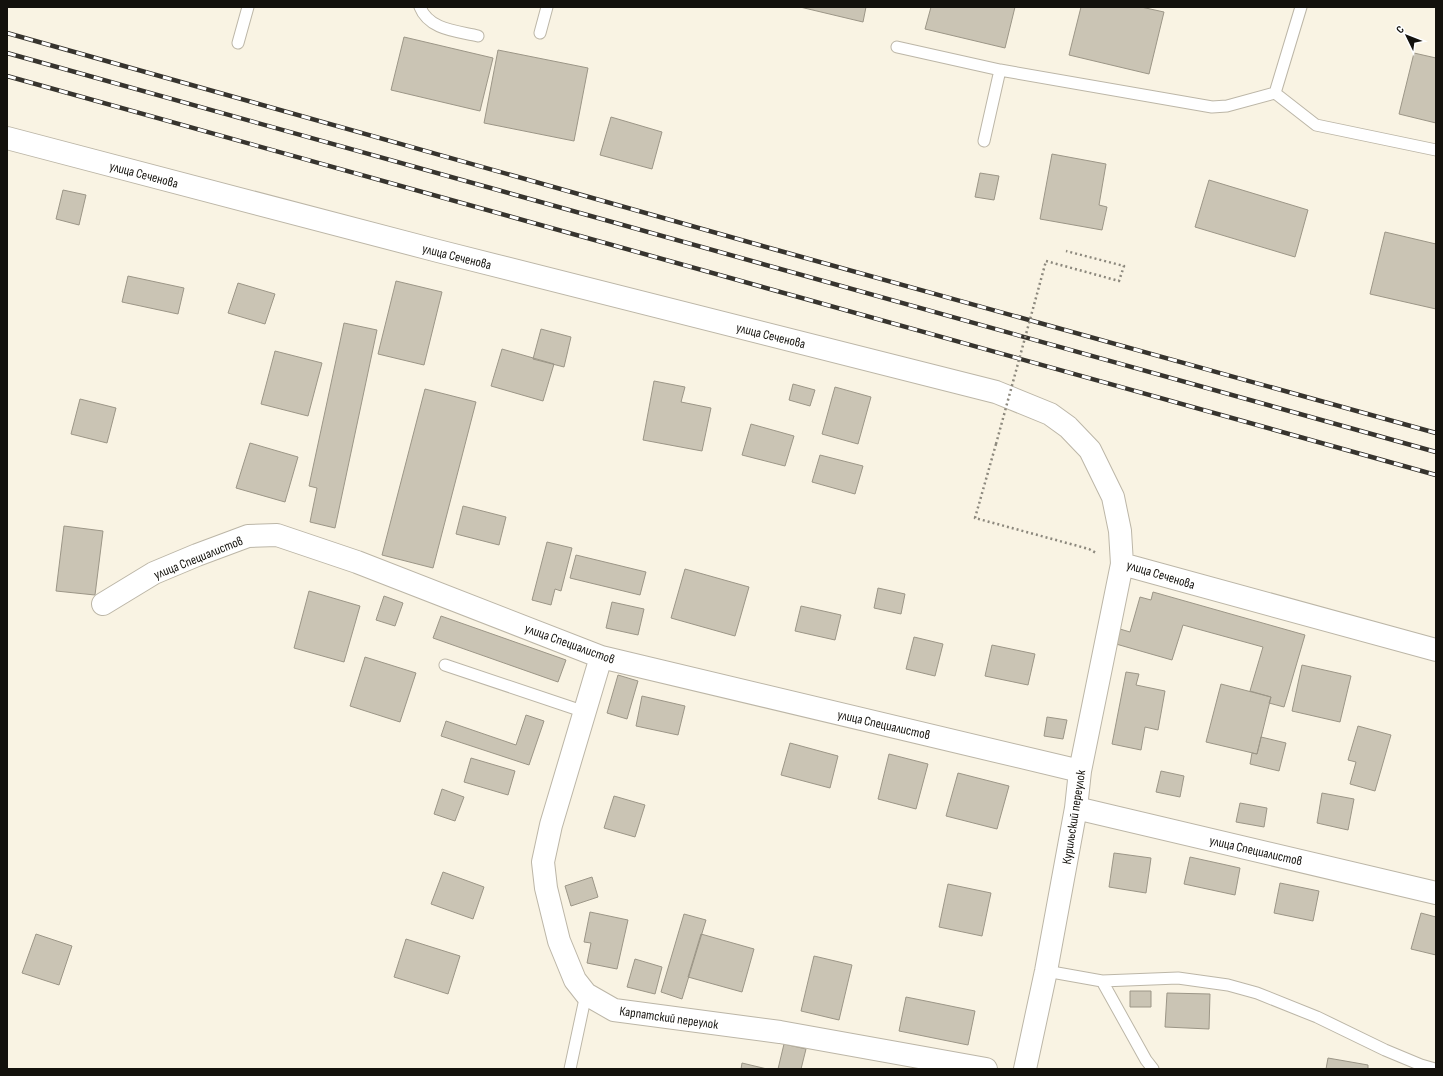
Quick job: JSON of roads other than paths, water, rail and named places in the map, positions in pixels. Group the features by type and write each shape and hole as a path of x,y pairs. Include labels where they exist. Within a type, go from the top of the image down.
{"street":[{"name":"улица Сеченова","path":"7,138 446,253 996,392 1050,414 1068,427 1090,450 1113,497 1120,531 1122,564 1436,650"},
{"name":"улица Специалистов","path":"103,604 154,573 197,555 248,536 277,535 357,562 601,657 1080,771"},
{"name":"Курильский переулок","path":"1025,1069 1046,971 1076,808 1080,771 1122,564"},
{"name":"Карпатский переулок","path":"601,657 552,825 543,862 546,888 559,941 575,980 586,994 614,1010 780,1032 986,1069"},
{"name":"улица Специалистов","path":"1076,808 1436,893"}],"lane":[{"path":"238,43 248,7"},
{"path":"420,7 423,14 432,23 445,28 478,36"},
{"path":"540,33 547,7"},
{"path":"1276,93 1301,7"},
{"path":"897,48 1000,70 1212,107 1227,106 1276,93"},
{"path":"984,141 1000,70"},
{"path":"1276,93 1316,125 1436,150"},
{"path":"445,665 585,712"},
{"path":"1046,971 1102,981 1178,978 1235,987 1257,993 1317,1017 1385,1050 1421,1065 1435,1069"},
{"path":"1102,981 1146,1060 1153,1069"},
{"path":"570,1069 586,994"}],"railway":[{"path":"7,33 784,252 1436,433"},
{"path":"7,53 1436,452"},
{"path":"7,76 1436,475"}]}
